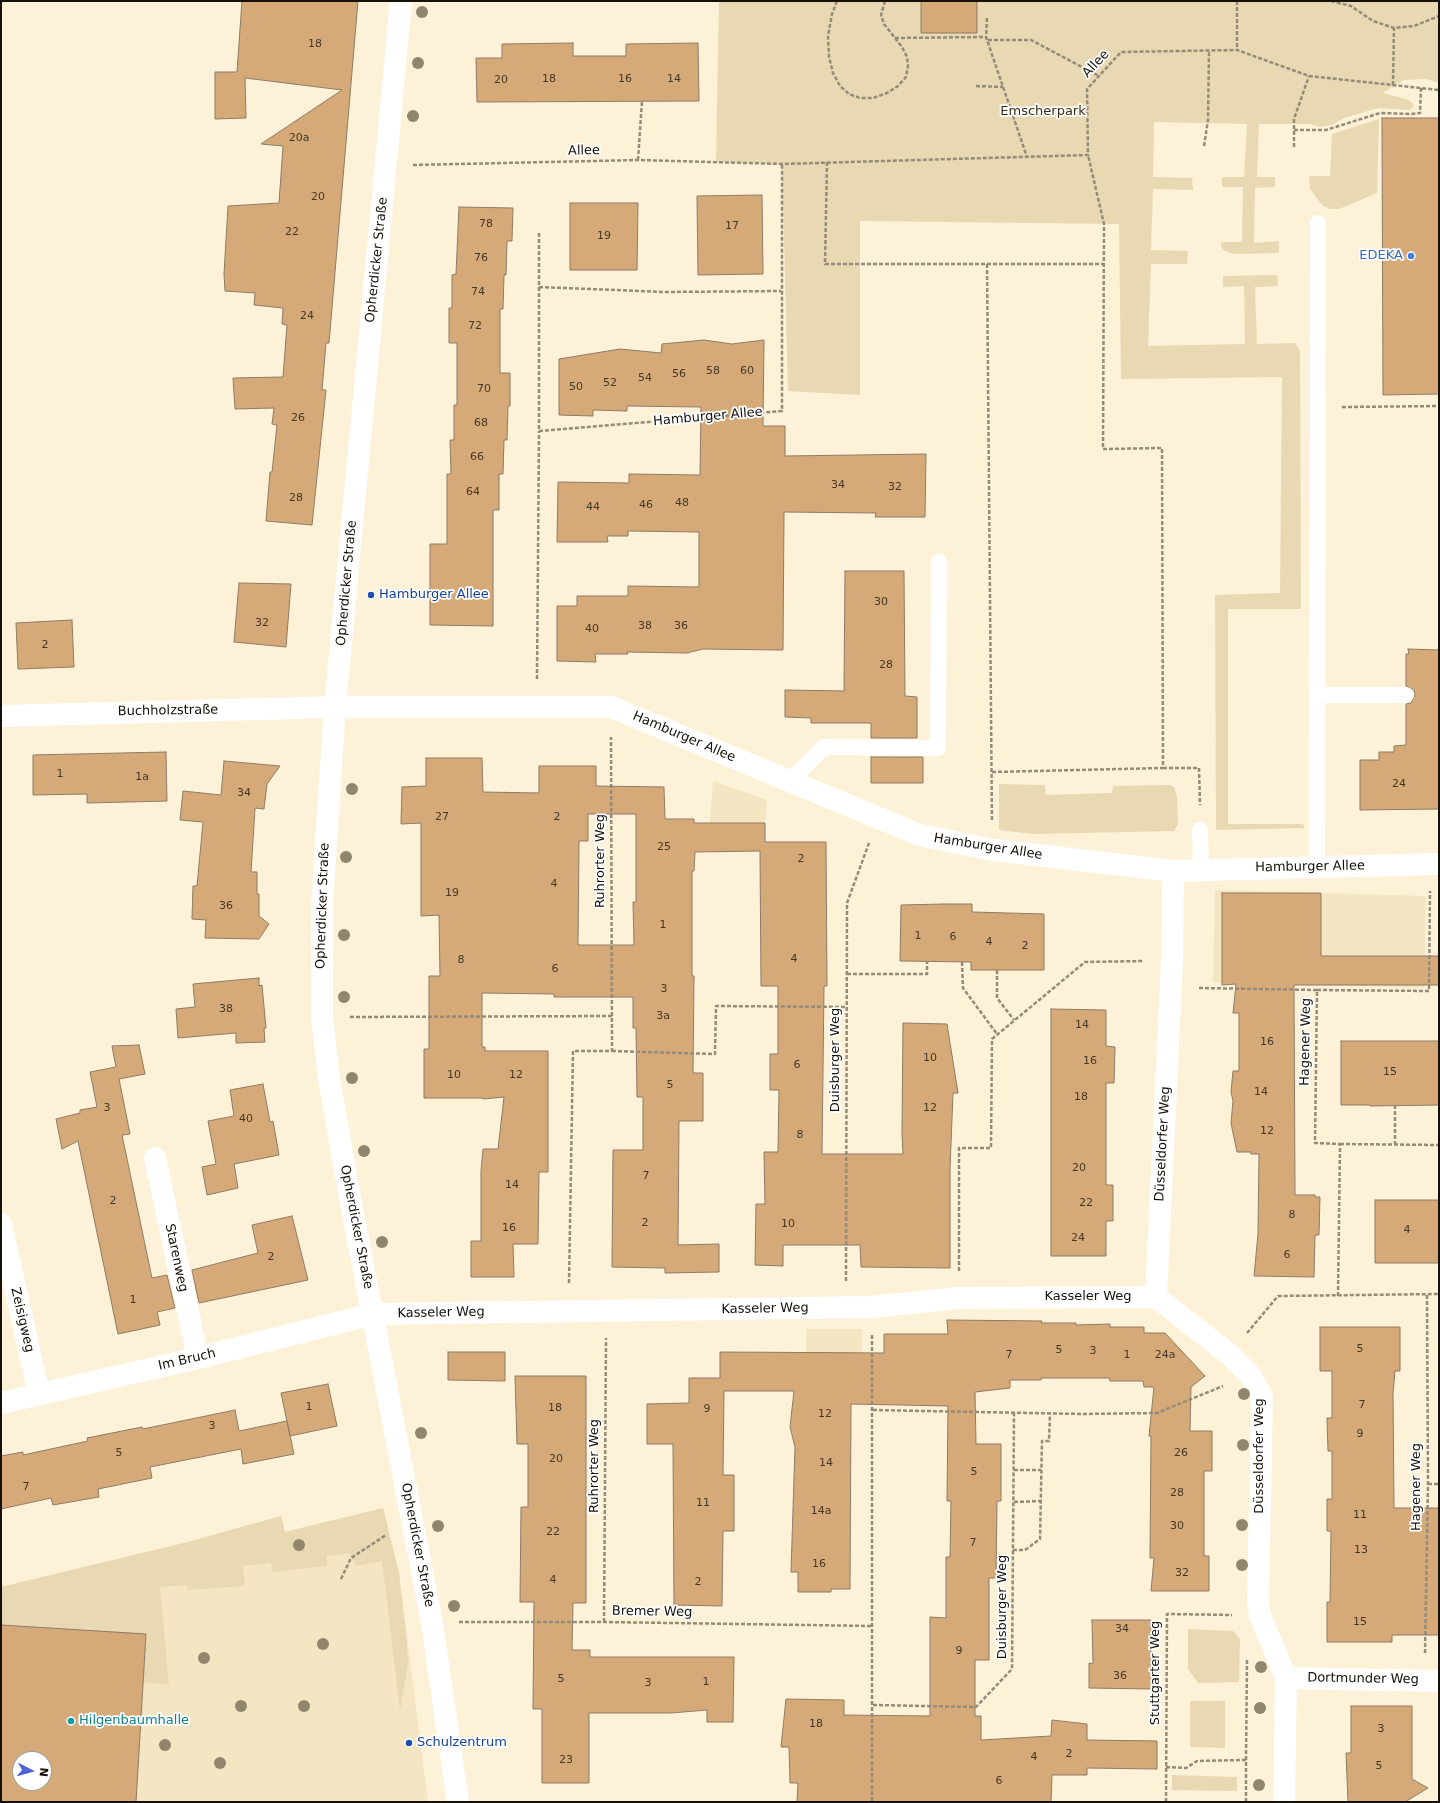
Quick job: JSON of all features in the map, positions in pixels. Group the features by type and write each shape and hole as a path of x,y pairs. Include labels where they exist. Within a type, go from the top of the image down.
{"street":[{"name":"Opherdicker Straße","path":"401,1 335,707 322,903 322,1017 329,1080 432,1623 458,1802"},
{"name":"Hamburger Allee","path":"335,707 611,707 920,835 992,850 1173,871 1434,864"},
{"name":"Buchholzstraße","path":"1,716 335,707"},
{"name":"Düsseldorfer Weg","path":"1173,871 1172,960 1156,1297 1229,1354 1250,1376 1262,1397 1258,1600 1260,1615 1286,1678 1284,1802"},
{"name":"Starenweg","path":"155,1158 198,1358"},
{"name":"Zeisigweg","path":"1,1224 39,1394"},
{"name":"Kasseler Weg","path":"373,1314 871,1307 959,1298 1156,1297"},
{"name":"Im Bruch","path":"1,1403 198,1358 373,1314"},
{"name":"Dortmunder Weg","path":"1286,1678 1432,1681"}],"lane":[{"path":"1317,867 1318,223"},
{"path":"790,781 824,747 938,748 938,562"},
{"path":"1317,695 1406,694"},
{"path":"1200,830 1201,870"}],"path":[{"path":"837,1 832,14 828,36 829,57 833,73 840,86 849,94 860,98 873,98 887,93 898,86 906,77 908,66 907,57 902,47 884,24 881,15 885,1"},
{"path":"1237,1 1237,50"},
{"path":"1331,1 1352,6 1373,21 1394,28 1414,26 1439,16"},
{"path":"987,18 987,39 1027,157"},
{"path":"1393,85 1394,28"},
{"path":"894,38 1031,40 1099,76"},
{"name":"Allee","path":"386,166 638,160 782,164 1088,155 1087,89 1121,52 1237,50 1309,76 1439,90"},
{"path":"1204,146 1208,120 1209,51"},
{"path":"1294,147 1294,119 1309,76"},
{"path":"976,86 1003,87"},
{"path":"1294,130 1326,130 1380,113 1420,113 1421,88"},
{"path":"638,160 642,101"},
{"path":"1088,155 1104,224 1103,449 1162,448 1163,768"},
{"path":"827,162 825,264 1104,264"},
{"path":"539,287 665,292 781,291 782,164"},
{"path":"537,706 539,431 538,233"},
{"path":"987,264 992,850"},
{"name":"Hamburger Allee","path":"539,431 782,411 781,291"},
{"path":"1318,407 1439,406"},
{"name":"Ruhrorter Weg","path":"611,707 612,1051"},
{"path":"992,772 1199,768 1200,830"},
{"name":"Duisburger Weg","path":"846,1307 847,903 878,818"},
{"path":"1317,990 1429,991 1434,864"},
{"path":"959,1298 959,1148 991,1148 992,1039 1085,962 1172,960"},
{"path":"847,974 927,974 927,961"},
{"path":"962,962 963,988 997,1034"},
{"path":"997,970 997,998 1014,1020"},
{"name":"Hagener Weg","path":"1170,988 1317,990 1315,1143 1439,1145"},
{"path":"568,1312 573,1051 715,1054 716,1006 846,1007"},
{"path":"322,1017 612,1016"},
{"path":"1395,1105 1395,1144"},
{"path":"1338,1296 1340,1144"},
{"name":"Hagener Weg","path":"1427,1294 1428,1484 1432,1681"},
{"path":"1229,1354 1278,1296 1439,1294"},
{"path":"871,1307 873,1410 872,1802"},
{"name":"Ruhrorter Weg","path":"604,1622 606,1311"},
{"path":"873,1410 1014,1413 1157,1413 1250,1376"},
{"name":"Duisburger Weg","path":"873,1705 976,1707 1012,1669 1014,1413"},
{"path":"1013,1550 1026,1550 1040,1539 1042,1441 1049,1441 1050,1413"},
{"path":"1014,1470 1041,1470"},
{"path":"1428,1484 1439,1484"},
{"path":"1014,1502 1041,1501"},
{"path":"341,1579 351,1558 393,1530 409,1504"},
{"name":"Stuttgarter Weg","path":"1166,1802 1167,1614 1260,1615"},
{"name":"Bremer Weg","path":"432,1623 604,1622 873,1626"},
{"path":"1246,1802 1248,1646 1268,1635"},
{"path":"1166,1767 1186,1768 1197,1761 1246,1760"}],"shaded area":[{"path":"713,781 767,800 763,852 708,848"},
{"path":"1215,890 1426,896 1424,988 1213,982"},
{"path":"806,1329 862,1329 862,1389 806,1389"},
{"path":"383,1508 399,1573 428,1802 1,1802 1,1587 188,1542 281,1516 285,1532"}],"green space":[{"name":"Emscherpark","path":"719,1 1439,1 1439,83 1427,79 1404,80 1383,93 1409,100 1413,104 1413,107 1409,110 1378,108 1344,118 1332,125 1320,127 1310,124 1259,124 1257,177 1275,177 1275,187 1255,188 1254,243 1279,241 1279,253 1234,254 1225,251 1221,247 1221,242 1242,242 1243,187 1222,187 1222,177 1244,177 1247,124 1154,122 1153,177 1192,178 1193,190 1153,189 1151,250 1188,251 1187,264 1151,264 1148,346 1245,344 1244,286 1223,287 1223,276 1277,275 1278,286 1255,287 1257,344 1295,343 1300,351 1301,609 1228,609 1228,824 1301,824 1304,825 1304,828 1216,830 1215,595 1280,593 1282,377 1121,379 1119,224 860,221 860,395 788,391 782,164 716,162"},
{"path":"1379,119 1377,193 1339,209 1330,209 1323,206 1310,189 1309,176 1330,176 1332,134"},
{"path":"999,784 1045,785 1046,795 1112,793 1113,786 1170,785 1174,787 1177,796 1178,824 1174,831 1034,834 999,830"},
{"path":"383,1508 399,1573 407,1643 408,1664 400,1710 382,1561 356,1566 349,1553 327,1556 327,1566 272,1572 271,1563 243,1566 245,1586 188,1590 186,1585 160,1587 169,1685 143,1682 146,1634 1,1625 1,1587 188,1542 281,1516 285,1532"},
{"path":"1188,1629 1233,1631 1240,1639 1239,1682 1198,1683 1188,1669"},
{"path":"1190,1701 1225,1701 1225,1748 1190,1747"},
{"path":"1172,1775 1237,1777 1237,1791 1172,1790"}],"building":[{"path":"242,1 358,1 329,343 326,343 322,390 326,390 312,525 266,521 270,472 272,472 277,425 272,424 274,408 235,409 233,378 283,377 287,325 282,324 283,308 254,305 255,293 225,291 224,274 228,206 279,203 283,146 261,144 342,90 245,78 246,118 215,119 215,72 237,72"},
{"path":"921,1 977,1 977,33 921,33"},
{"path":"573,43 573,56 626,56 626,44 698,43 699,101 477,102 476,58 502,58 502,44"},
{"name":"EDEKA","path":"1382,118 1439,118 1439,394 1383,395"},
{"path":"762,195 763,274 698,275 697,196"},
{"path":"570,203 638,203 637,270 570,270"},
{"path":"459,207 513,208 512,241 507,241 503,309 500,309 500,373 510,373 510,406 508,406 507,440 504,440 503,474 499,474 499,510 493,510 493,626 430,625 430,544 447,544 447,474 451,474 450,440 454,440 454,405 457,405 457,343 449,343 449,308 452,308 452,275 456,274"},
{"path":"704,340 732,344 764,340 763,426 785,426 785,456 926,454 925,517 875,517 876,513 784,512 783,650 703,649 687,653 627,652 628,654 595,654 596,662 557,661 557,606 577,606 577,596 628,596 628,586 699,587 699,532 628,531 628,536 607,536 608,542 557,542 558,482 629,483 629,474 700,475 701,407 627,406 627,411 593,410 593,416 559,415 559,359 620,349 661,353 662,344"},
{"path":"845,571 904,571 905,696 917,697 917,738 871,738 871,723 811,723 811,718 785,717 785,690 844,691"},
{"path":"239,583 291,584 286,647 234,642"},
{"path":"72,620 74,667 18,669 16,623"},
{"path":"1408,649 1439,650 1439,809 1360,810 1360,760 1379,760 1379,752 1394,752 1394,746 1406,745 1406,704 1411,703 1415,695 1414,690 1406,686 1406,654 1409,654"},
{"path":"166,752 167,801 87,803 87,794 33,795 33,755"},
{"path":"871,757 923,757 923,783 871,783"},
{"path":"426,758 482,758 483,792 539,793 539,766 596,766 596,786 664,787 665,819 694,819 694,823 765,823 765,842 826,842 827,986 824,986 822,1154 903,1154 903,1023 947,1024 958,1093 953,1093 950,1169 950,1268 861,1267 860,1245 783,1245 783,1266 755,1265 756,1204 765,1204 764,1152 778,1152 779,1090 770,1090 770,1054 778,1054 778,986 761,986 760,851 695,852 694,871 692,871 692,976 694,976 693,1073 703,1073 703,1121 679,1121 678,1245 719,1244 719,1272 665,1273 665,1268 612,1267 613,1150 643,1150 643,1097 637,1097 636,1028 633,1028 633,997 554,997 554,994 482,993 482,1047 485,1047 485,1051 548,1051 548,1172 539,1172 538,1244 513,1244 514,1277 471,1277 471,1241 481,1241 481,1171 483,1149 498,1149 504,1097 483,1099 424,1098 424,1049 429,1049 429,976 440,976 439,915 421,916 421,823 401,824 402,787 426,786","holes":["588,814 636,814 636,902 633,902 634,945 578,945 579,841 588,841"]},
{"path":"224,761 280,766 267,784 264,809 255,808 251,872 257,872 259,916 269,924 259,939 205,938 206,920 192,919 193,886 197,886 203,822 180,820 183,791 221,795"},
{"path":"1222,893 1321,893 1321,956 1439,956 1439,985 1294,985 1295,1195 1315,1195 1315,1197 1320,1197 1319,1235 1315,1235 1314,1277 1254,1276 1258,1234 1259,1154 1251,1154 1251,1152 1237,1152 1231,1123 1233,1071 1239,1071 1239,1013 1233,1013 1236,984 1222,985"},
{"path":"972,904 972,912 1044,914 1044,970 971,970 971,962 900,961 901,905"},
{"path":"259,978 259,986 262,985 266,1028 264,1029 265,1042 236,1043 236,1033 178,1038 176,1009 195,1007 193,984"},
{"path":"1051,1009 1106,1010 1106,1046 1115,1047 1114,1083 1106,1083 1106,1185 1113,1185 1113,1221 1106,1221 1106,1256 1051,1256"},
{"path":"1341,1041 1439,1041 1439,1105 1341,1105"},
{"path":"139,1045 145,1074 119,1079 130,1134 122,1135 152,1278 167,1275 175,1308 157,1312 160,1325 118,1334 78,1141 62,1149 56,1119 80,1113 80,1110 97,1107 90,1072 116,1067 112,1046"},
{"path":"263,1084 270,1122 273,1121 279,1155 234,1164 238,1188 207,1195 202,1167 216,1164 208,1121 234,1116 230,1090"},
{"path":"1375,1200 1439,1200 1439,1263 1375,1263"},
{"path":"292,1216 308,1280 199,1303 192,1270 258,1253 252,1225"},
{"path":"947,1320 1042,1321 1041,1323 1076,1323 1076,1325 1110,1324 1110,1327 1144,1327 1144,1333 1165,1333 1205,1376 1191,1387 1190,1431 1212,1431 1212,1471 1204,1471 1204,1556 1209,1556 1209,1591 1151,1591 1154,1558 1150,1558 1151,1436 1149,1436 1154,1387 1144,1387 1143,1381 1110,1381 1109,1378 1041,1378 1041,1380 1010,1380 1010,1388 975,1392 976,1444 1001,1444 1001,1501 997,1501 996,1578 989,1578 989,1660 975,1660 975,1716 981,1716 981,1740 1051,1736 1052,1720 1087,1724 1087,1740 1157,1741 1157,1769 1087,1768 1087,1775 1052,1775 1051,1802 797,1802 798,1783 790,1783 789,1747 781,1747 786,1699 844,1700 844,1715 930,1716 930,1617 946,1618 946,1557 950,1557 951,1501 947,1501 948,1406 851,1404 850,1589 831,1589 831,1592 798,1592 798,1572 791,1572 795,1447 790,1427 794,1391 724,1391 723,1475 734,1475 734,1531 723,1531 722,1606 674,1605 673,1444 647,1444 647,1404 689,1403 689,1378 720,1378 720,1352 884,1353 884,1334 948,1334"},
{"path":"1320,1327 1400,1327 1400,1371 1395,1371 1393,1393 1394,1508 1439,1508 1439,1635 1392,1635 1392,1642 1327,1642 1327,1602 1330,1602 1331,1531 1327,1531 1327,1499 1332,1499 1332,1451 1328,1451 1327,1418 1332,1418 1332,1371 1320,1371"},
{"path":"448,1352 505,1352 505,1381 448,1380"},
{"path":"515,1376 586,1376 586,1603 573,1603 572,1650 590,1650 590,1657 734,1657 733,1722 707,1722 707,1710 671,1713 589,1713 589,1783 542,1783 542,1709 533,1709 534,1602 520,1602 521,1507 528,1507 528,1444 517,1444"},
{"path":"328,1384 337,1426 290,1436 281,1393"},
{"path":"235,1410 239,1431 287,1421 294,1454 243,1464 241,1449 150,1467 152,1478 98,1489 99,1497 53,1505 51,1498 1,1509 1,1456 23,1452 23,1455 88,1441 87,1438 142,1427 143,1429"},
{"path":"1092,1620 1151,1620 1151,1689 1089,1688 1089,1663 1093,1664"},
{"name":"Hilgenbaumhalle","path":"1,1625 146,1634 136,1802 1,1802"},
{"path":"1351,1706 1412,1706 1412,1779 1428,1788 1405,1802 1348,1802 1346,1753 1351,1753"}],"place":[{"name":"EDEKA","path":"1411,256"},
{"name":"Hamburger Allee","path":"371,595"},
{"name":"Hilgenbaumhalle","path":"71,1721"},
{"name":"Schulzentrum","path":"409,1743"}]}
